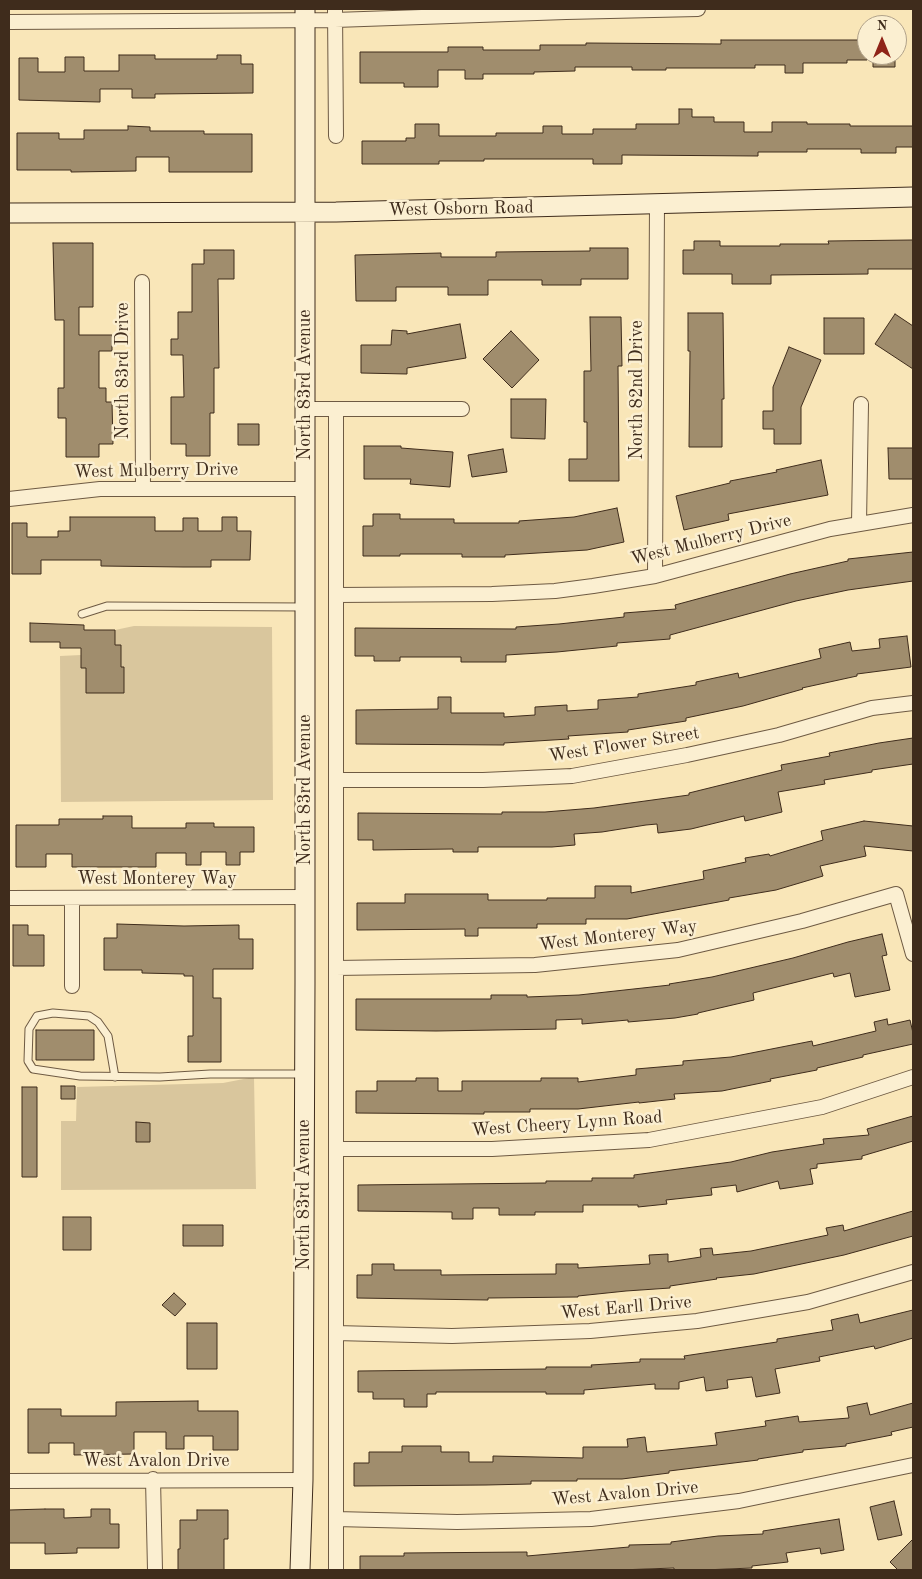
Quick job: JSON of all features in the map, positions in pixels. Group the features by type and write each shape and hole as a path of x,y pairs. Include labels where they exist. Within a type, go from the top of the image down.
{"main road":[{"name":"North 83rd Avenue","path":"300,1570 303,1480 306,897 305,14"},
{"name":"West Osborn Road","path":"9,213 304,211 913,197"}],"street":[{"path":"9,22 266,14 698,9"},
{"path":"335,14 336,136"},
{"name":"North 82nd Drive","path":"655,576 657,204"},
{"name":"North 83rd Drive","path":"142,282 143,489"},
{"path":"859,523 861,404"},
{"path":"305,409 462,409"},
{"name":"North 83rd Avenue","path":"336,409 336,1570"},
{"name":"West Mulberry Drive","path":"9,499 100,489 305,489"},
{"name":"West Mulberry Drive","path":"336,596 556,591 655,576 797,537 859,523 913,515"},
{"name":"West Flower Street","path":"336,780 483,780 572,776 687,755 778,735 872,708 913,703"},
{"name":"West Monterey Way","path":"336,968 535,965 678,950 802,920 896,894 913,954"},
{"name":"West Monterey Way","path":"9,898 306,897"},
{"path":"72,898 72,986"},
{"name":"West Cheery Lynn Road","path":"336,1150 492,1150 649,1140 822,1107 913,1077"},
{"name":"West Earll Drive","path":"336,1333 452,1336 580,1332 697,1321 808,1302 913,1272"},
{"name":"West Avalon Drive","path":"336,1519 457,1522 591,1519 739,1501 913,1465"},
{"path":"153,1479 155,1570"},
{"name":"West Avalon Drive","path":"9,1481 153,1479 303,1480"}],"lane":[{"path":"82,614 107,606 305,607"},
{"path":"115,1077 108,1036 98,1022 88,1016 52,1013 37,1016 29,1028 28,1061 33,1069 80,1076 115,1077 305,1074"}],"shaded area":[{"path":"134,626 272,627 273,800 61,802 60,656 81,655 81,668 86,668 124,693 124,667 121,667 121,645 115,645 115,630"},
{"path":"254,1077 256,1189 61,1190 61,1121 76,1121 77,1087 223,1083"}],"building":[{"path":"721,40 857,40 857,60 847,60 847,63 803,63 803,73 785,73 785,65 755,65 755,68 666,68 666,70 632,70 632,67 575,67 575,71 534,72 534,74 483,74 483,79 465,79 465,70 438,70 438,87 404,87 404,83 360,83 360,52 448,52 448,47 483,47 483,50 540,50 540,45 586,45 586,43 721,44"},
{"path":"119,55 155,55 155,59 217,59 217,55 241,55 241,64 253,64 253,93 155,94 155,98 132,98 132,89 100,89 100,102 19,100 19,58 38,58 38,72 65,72 65,57 84,57 84,71 119,71"},
{"path":"873,65 895,65 895,67 873,67"},
{"path":"679,109 692,109 692,117 714,117 714,122 744,122 744,132 772,132 772,122 850,124 850,126 913,126 913,147 896,147 896,153 861,153 861,149 807,149 807,152 758,152 758,156 622,155 622,164 593,164 593,159 484,159 484,161 439,161 439,164 362,164 362,141 406,141 406,138 415,138 415,124 439,124 439,136 496,136 496,133 543,133 543,126 562,126 562,134 593,134 593,129 636,129 636,124 679,124"},
{"path":"128,126 150,127 150,131 204,131 204,134 252,134 252,172 169,172 169,157 136,157 136,171 71,172 71,170 17,170 17,133 59,133 59,139 84,139 84,130 128,130"},
{"path":"913,240 913,269 868,269 868,274 771,275 771,284 732,284 732,274 683,274 683,250 694,250 694,241 720,241 720,246 780,246 780,244 829,244 828,241"},
{"path":"53,243 93,243 93,307 79,307 79,335 112,335 112,351 99,351 99,388 106,388 106,402 112,402 113,444 99,444 99,457 66,457 66,418 58,418 58,388 64,388 64,320 55,320"},
{"path":"590,248 628,248 628,279 581,279 581,285 542,285 542,280 488,280 488,295 448,295 448,287 396,287 396,301 356,301 355,255 441,253 441,257 496,257 496,252 590,251"},
{"path":"204,250 234,250 234,279 218,279 219,368 214,368 214,413 210,413 210,456 186,456 186,444 171,444 171,397 184,397 183,355 171,355 171,339 178,339 178,312 192,312 192,264 204,264"},
{"path":"688,313 723,313 724,399 722,399 722,447 689,447 690,351 688,351"},
{"path":"895,314 913,326 913,369 875,344"},
{"path":"590,317 621,317 622,366 618,366 619,481 569,481 569,459 587,459 587,422 584,422 584,371 591,371"},
{"path":"824,318 864,318 864,354 824,354"},
{"path":"460,324 466,358 407,368 407,374 361,373 361,345 391,345 392,330 407,331 407,334"},
{"path":"511,331 539,360 512,388 483,359"},
{"path":"789,347 821,360 801,407 801,444 774,444 774,429 763,429 763,411 773,411 773,387"},
{"path":"511,399 546,399 545,439 511,438"},
{"path":"238,424 259,424 259,445 238,445"},
{"path":"364,446 401,446 401,448 453,452 450,487 410,484 411,479 364,479"},
{"path":"888,448 913,448 913,479 889,479"},
{"path":"503,449 507,472 472,477 468,455"},
{"path":"821,460 828,495 728,514 729,520 684,530 676,496 730,483 730,481 777,472 776,470"},
{"path":"617,508 624,542 587,550 505,555 505,557 462,557 462,554 363,556 363,526 373,526 373,514 400,514 400,519 454,519 454,523 519,523 519,521 574,517"},
{"path":"70,517 155,517 155,531 183,531 183,518 198,518 198,531 222,531 222,517 237,517 237,531 251,531 250,560 211,560 211,567 183,567 101,566 101,560 41,560 41,574 12,574 12,523 27,523 27,537 58,537 58,531 70,531"},
{"path":"913,552 913,581 848,590 796,601 670,635 670,639 617,643 617,646 557,652 506,655 506,662 461,662 461,657 400,657 400,661 374,661 374,656 355,656 355,628 516,629 516,627 624,617 624,613 676,609 675,605 790,574 848,561 848,559"},
{"path":"30,623 84,625 84,630 115,630 115,645 121,645 121,667 124,667 124,693 86,693 86,668 81,668 81,648 60,648 60,642 30,642"},
{"path":"907,636 911,667 857,674 857,676 802,688 743,706 686,718 686,721 628,730 628,732 568,736 569,739 504,743 504,745 356,744 356,710 438,709 438,697 451,697 451,713 504,713 504,717 535,715 535,707 567,705 567,711 598,709 598,700 638,697 638,694 696,685 696,682 738,673 739,678 821,658 819,649 850,642 852,651 880,648 879,639"},
{"path":"913,738 913,764 872,770 872,772 824,780 825,784 778,792 782,812 745,821 744,816 691,829 658,833 657,824 646,825 574,834 575,845 552,847 478,847 478,852 453,852 453,849 373,850 373,840 358,840 358,813 502,814 502,812 545,812 594,808 689,795 689,793 782,770 781,765 830,756 829,753"},
{"path":"103,816 132,816 132,828 186,828 186,823 214,823 214,827 254,827 254,852 240,852 240,865 226,865 226,852 201,852 201,865 186,865 186,853 156,853 156,867 72,867 72,854 46,854 46,867 16,867 16,825 59,825 59,819 103,819"},
{"path":"864,821 913,826 913,851 864,846 866,856 820,866 823,876 776,890 627,919 586,919 586,924 537,924 537,928 478,928 478,936 465,936 465,929 357,930 357,903 405,903 405,894 488,894 488,900 595,898 595,886 631,886 631,893 704,879 703,871 746,862 745,858 769,854 770,856 823,840 821,831"},
{"path":"117,924 239,925 239,939 253,939 253,969 213,969 213,998 221,998 221,1062 188,1062 188,1036 193,1036 193,976 142,973 142,970 104,970 104,938 117,938"},
{"path":"13,925 28,925 28,935 44,935 44,966 13,966"},
{"path":"882,934 887,955 882,956 890,990 855,997 850,973 834,977 833,973 753,993 754,1000 675,1018 582,1024 582,1019 556,1020 556,1029 356,1030 356,999 491,999 491,995 527,995 527,997 579,995 670,985 793,958"},
{"path":"887,1019 888,1025 910,1020 913,1044 863,1055 863,1057 817,1068 817,1070 722,1091 674,1094 675,1099 578,1109 530,1109 530,1112 484,1112 484,1114 356,1113 356,1091 377,1091 377,1081 416,1081 416,1078 438,1078 438,1091 462,1091 462,1081 541,1081 541,1078 578,1078 578,1082 636,1075 636,1069 683,1065 683,1061 731,1057 812,1041 813,1046 876,1031 874,1022"},
{"path":"36,1030 94,1030 94,1060 36,1060"},
{"path":"61,1086 75,1086 75,1099 61,1099"},
{"path":"22,1087 37,1087 37,1177 22,1177"},
{"path":"913,1116 913,1141 862,1156 862,1159 817,1164 817,1168 810,1169 813,1184 780,1189 778,1181 737,1192 736,1185 711,1188 712,1195 666,1200 667,1204 638,1207 638,1205 583,1205 583,1212 535,1212 535,1215 499,1215 499,1208 473,1208 473,1219 452,1219 452,1212 358,1211 358,1185 546,1183 546,1181 592,1181 592,1178 634,1178 634,1175 731,1162 772,1152 824,1144 823,1139 869,1135 867,1129"},
{"path":"136,1122 150,1123 150,1142 136,1142"},
{"path":"913,1211 913,1236 844,1255 754,1274 670,1286 670,1288 578,1297 488,1298 488,1300 357,1298 357,1275 372,1275 372,1264 394,1264 394,1270 441,1270 441,1275 556,1274 556,1264 578,1264 578,1268 650,1264 649,1255 668,1254 668,1262 701,1257 700,1249 712,1248 713,1255 751,1251 828,1235 826,1228 843,1225 844,1231"},
{"path":"63,1217 91,1217 91,1250 63,1250"},
{"path":"183,1225 223,1225 223,1246 183,1246"},
{"path":"174,1293 186,1304 175,1316 162,1305"},
{"path":"913,1310 913,1338 875,1349 874,1346 819,1357 820,1361 775,1369 780,1393 756,1397 752,1377 727,1380 728,1388 706,1391 704,1377 679,1382 679,1389 655,1389 655,1384 584,1390 584,1394 436,1392 436,1394 427,1394 427,1407 404,1407 404,1399 373,1399 373,1392 358,1392 358,1371 546,1369 546,1367 592,1367 591,1365 640,1362 640,1359 685,1359 684,1356 777,1342 777,1339 833,1330 831,1320 858,1314 860,1323"},
{"path":"187,1323 217,1323 217,1369 187,1369"},
{"path":"198,1401 198,1411 238,1411 238,1450 213,1450 213,1436 184,1436 184,1449 166,1449 166,1432 134,1432 134,1454 74,1455 74,1443 49,1443 49,1453 28,1453 28,1409 61,1409 61,1416 116,1416 116,1402"},
{"path":"867,1403 870,1415 913,1403 913,1427 891,1432 892,1435 846,1444 846,1446 803,1450 803,1452 758,1460 622,1479 531,1481 531,1484 354,1486 354,1463 369,1463 369,1452 402,1452 402,1446 441,1446 441,1452 469,1452 469,1462 493,1462 493,1456 583,1458 583,1447 628,1447 627,1439 645,1437 647,1452 717,1445 715,1433 766,1426 765,1421 798,1416 799,1422 849,1418 847,1407"},
{"path":"894,1501 902,1535 878,1540 870,1507"},
{"path":"64,1509 64,1518 91,1517 91,1509 110,1509 110,1524 119,1524 119,1548 77,1548 77,1553 45,1554 45,1543 9,1543 9,1510"},
{"path":"197,1510 228,1510 228,1539 224,1539 224,1570 178,1570 180,1520 197,1520"},
{"path":"839,1519 844,1550 821,1554 820,1548 786,1553 788,1562 752,1566 752,1568 703,1570 674,1570 674,1568 619,1570 360,1570 360,1556 404,1556 404,1553 527,1552 527,1556 629,1547 629,1545 671,1544 671,1542 718,1536 763,1534 763,1531"},
{"path":"913,1539 913,1570 898,1570 890,1562"}]}
